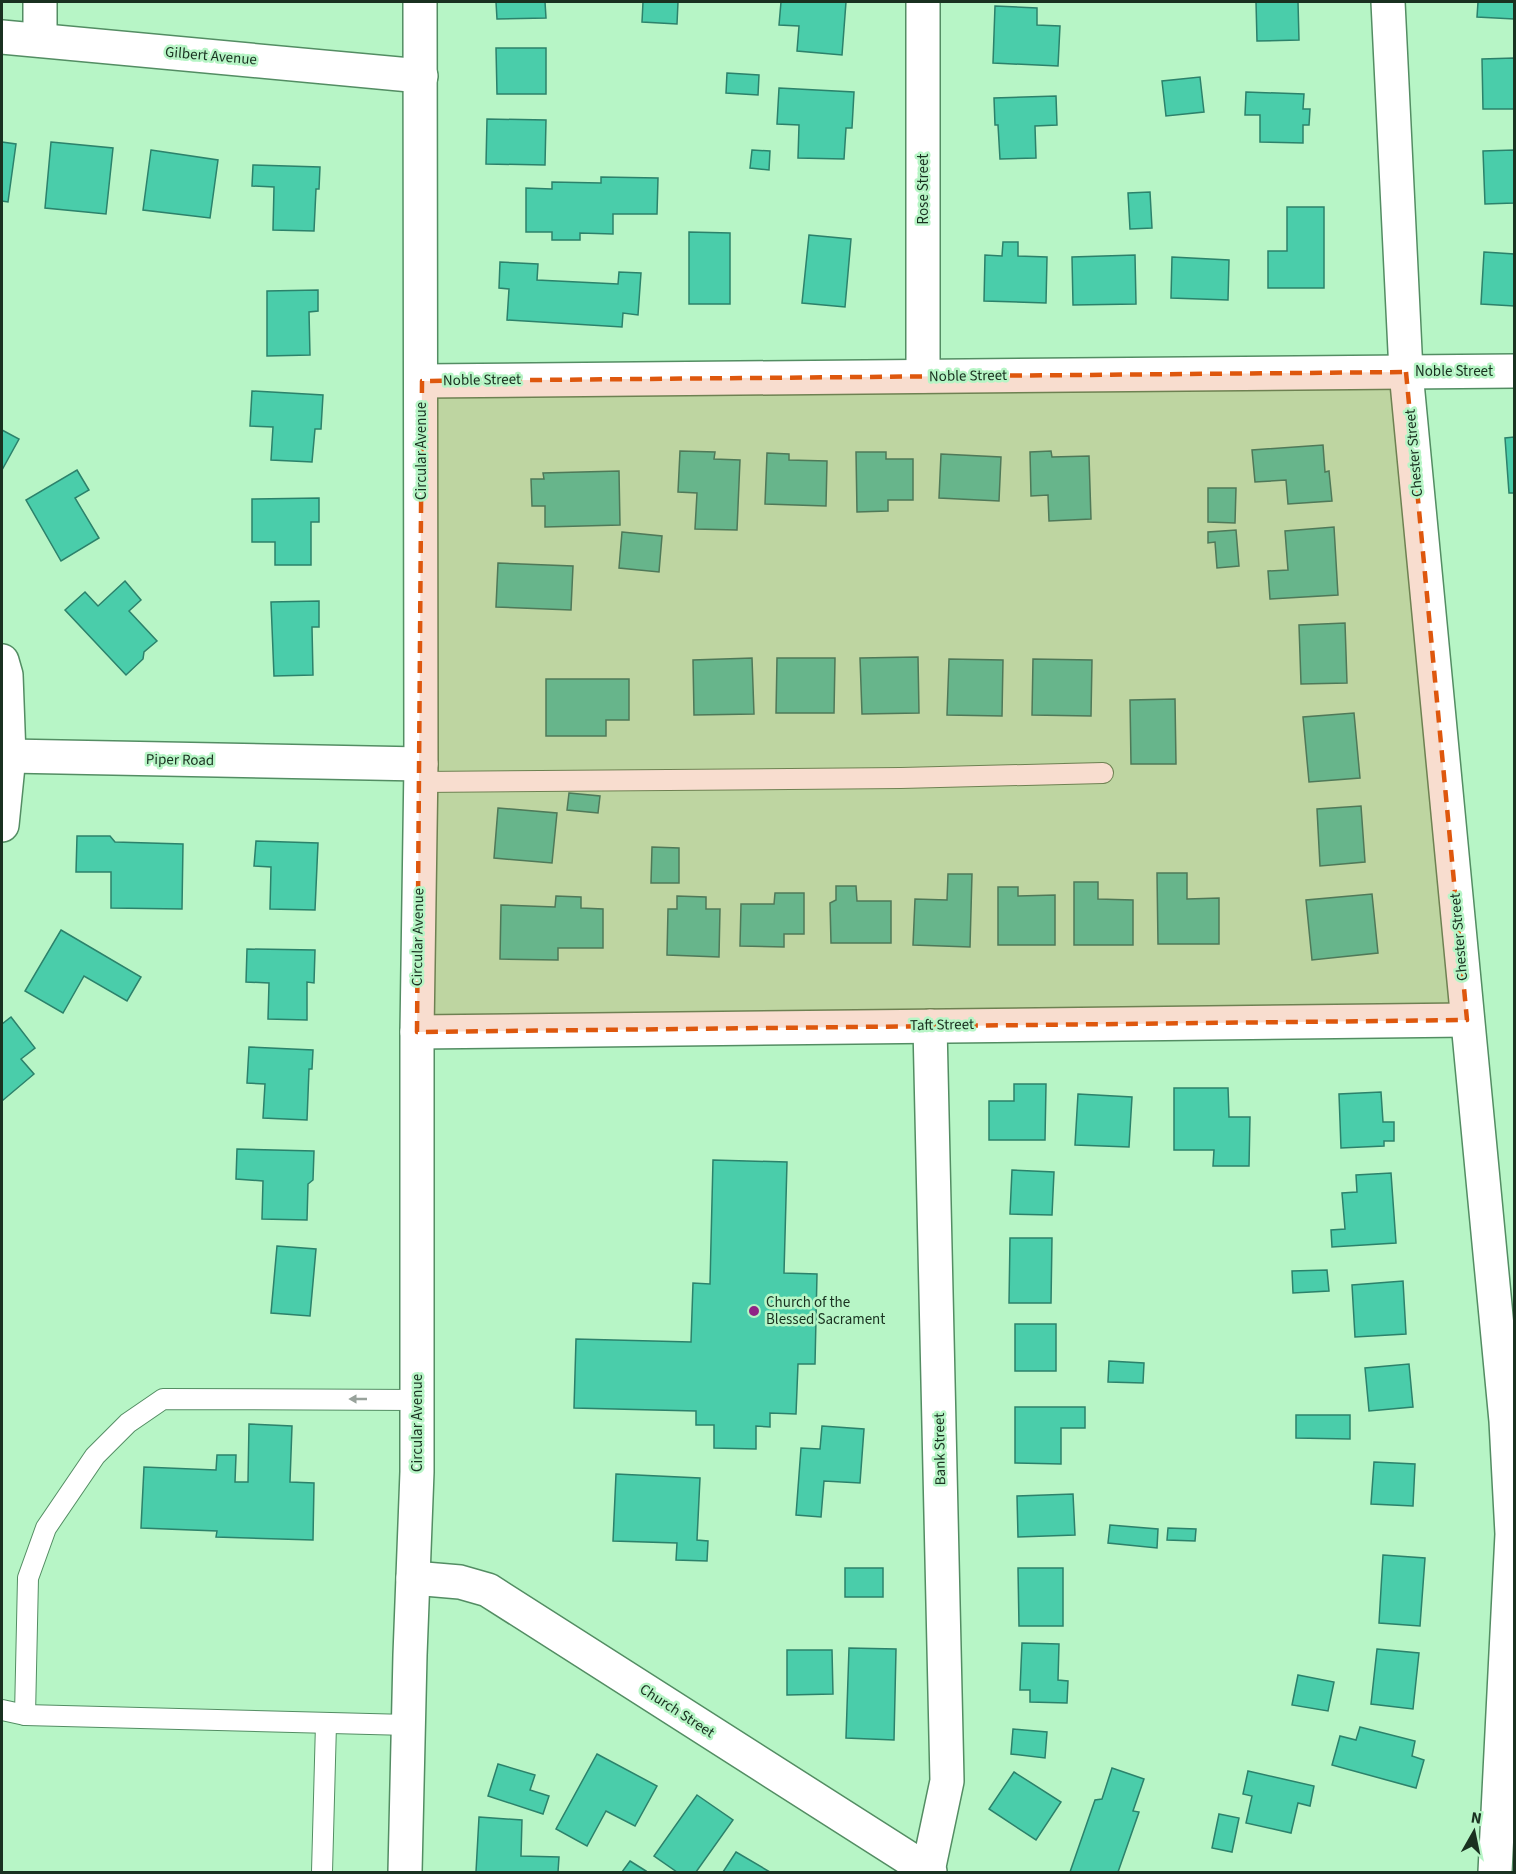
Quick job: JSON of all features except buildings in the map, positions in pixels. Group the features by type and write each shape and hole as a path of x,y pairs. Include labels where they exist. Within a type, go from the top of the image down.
{"street":[{"path":"40,2 40,40"},
{"name":"Circular Avenue","path":"405,1872 417,1472 417,1032 421,773 422,381 420,2"},
{"name":"Rose Street","path":"923,2 923,376"},
{"name":"Chester Street","path":"1389,2 1406,372 1506,1421 1513,1534 1495,1872"},
{"name":"Gilbert Avenue","path":"2,37 421,76"},
{"name":"Noble Street","path":"422,381 1515,371"},
{"path":"2,661 6,675 9,756 2,825"},
{"name":"Piper Road","path":"9,756 421,773"},
{"name":"Taft Street","path":"417,1032 1467,1020"},
{"name":"Bank Street","path":"929,1872 947,1781 930,1026"},
{"name":"Church Street","path":"413,1578 460,1582 488,1590 929,1872"}],"lane":[{"path":"421,773 877,778 1103,773"},
{"path":"25,1715 28,1578 46,1528 95,1456 128,1423 163,1399 417,1400"},
{"path":"2,1710 25,1715 408,1725"},
{"path":"322,1872 326,1724"}],"highlighted area":[{"path":"1406,372 1467,1020 417,1032 422,381"}],"place":[{"name":"Church of the Blessed Sacrament","path":"754,1311"}]}
